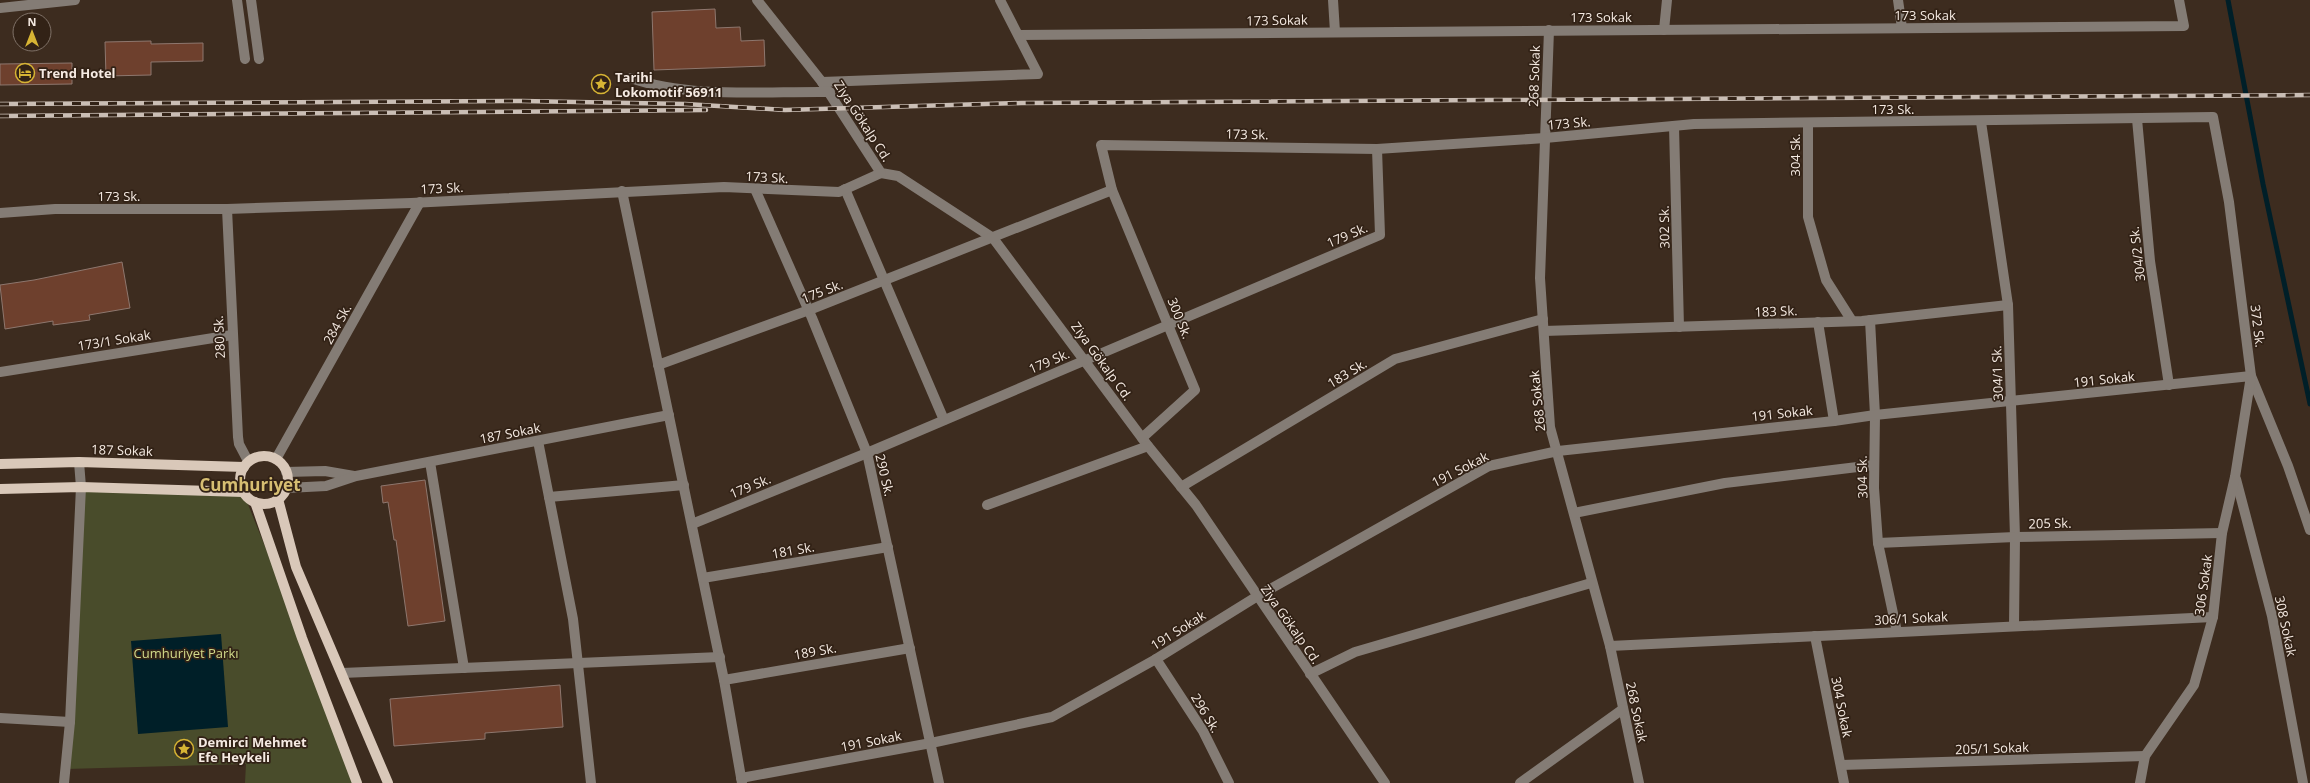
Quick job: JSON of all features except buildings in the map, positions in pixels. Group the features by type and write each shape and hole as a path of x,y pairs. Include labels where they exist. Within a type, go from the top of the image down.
{"main road":[{"path":"260,456 276,459 282,464 286,472 286,488 278,499 263,504 255,502 243,492 240,484 240,475 246,464 260,456"},
{"name":"187 Sokak","path":"0,464 79,462 246,464"},
{"path":"0,489 81,487 243,492"},
{"path":"278,499 296,567 388,783"},
{"path":"255,502 302,638 357,783"}],"street":[{"path":"0,8 75,0"},
{"path":"237,0 245,59"},
{"path":"251,0 259,58"},
{"name":"Ziya Gökalp Cd.","path":"757,0 830,92 881,173 898,176 993,238 1085,359 1145,442 1196,505 1256,597 1385,783"},
{"path":"822,82 1038,74 1000,0"},
{"path":"1333,0 1335,32"},
{"path":"1664,30 1667,0"},
{"path":"1898,0 1902,28"},
{"name":"173 Sokak","path":"1018,35 2184,26 2179,0"},
{"name":"268 Sokak","path":"1549,30 1540,278 1550,427 1558,451 1591,583 1610,646 1624,708 1638,783"},
{"path":"631,78 653,86 717,91 830,92"},
{"name":"173 Sk.","path":"1112,190 1101,145 1377,150 1545,138 1674,126 2213,117"},
{"name":"372 Sk.","path":"2213,117 2229,202 2251,376 2288,466 2310,530"},
{"name":"304/2 Sk.","path":"2137,119 2150,261 2169,385"},
{"name":"304/1 Sk.","path":"1981,122 2008,305 2015,537 2014,626"},
{"name":"304 Sk.","path":"1808,123 1808,217 1826,280 1852,321"},
{"name":"302 Sk.","path":"1674,126 1679,327"},
{"name":"179 Sk.","path":"692,524 867,453 1085,359 1170,325 1380,235 1377,150"},
{"name":"173 Sk.","path":"0,213 55,209 228,209 420,202 724,187 839,192 881,173"},
{"name":"290 Sk.","path":"754,189 809,310 867,453 939,783"},
{"path":"846,189 944,420"},
{"path":"993,238 1112,190"},
{"name":"300 Sk.","path":"987,505 1145,442 1195,390 1170,325 1112,190"},
{"path":"622,191 720,657 741,781"},
{"name":"284 Sk.","path":"276,459 420,202"},
{"name":"280 Sk.","path":"228,209 232,334 238,437 246,464"},
{"name":"175 Sk.","path":"658,365 809,310 993,238"},
{"name":"183 Sk.","path":"1544,331 1870,320 2008,305"},
{"name":"183 Sk.","path":"1181,487 1395,359 1543,319"},
{"name":"304 Sk.","path":"1870,320 1875,415 1874,465 1878,543 1897,632"},
{"path":"1818,322 1834,421"},
{"name":"173/1 Sokak","path":"0,372 232,334"},
{"name":"191 Sokak","path":"741,781 1052,717 1156,659 1256,597 1489,466 1558,451 1834,421 1875,415 2251,376"},
{"name":"306 Sokak","path":"2140,783 2145,756 2194,685 2212,617 2222,533 2235,477 2251,376"},
{"name":"187 Sokak","path":"286,488 326,486 356,476 669,415"},
{"path":"538,441 573,619 591,783"},
{"path":"64,783 70,722 81,487 79,462"},
{"path":"430,462 464,668"},
{"path":"1574,513 1725,483 1874,465"},
{"name":"187 Sokak","path":"286,472 325,471 356,476"},
{"name":"308 Sokak","path":"2235,477 2272,616 2303,783"},
{"path":"549,497 684,485"},
{"name":"205 Sk.","path":"1878,543 2015,537 2222,533"},
{"name":"181 Sk.","path":"703,578 888,547"},
{"path":"1310,674 1355,652 1422,630 1591,583"},
{"name":"306/1 Sokak","path":"1610,646 2212,617"},
{"name":"304 Sokak","path":"1815,636 1844,783"},
{"name":"189 Sk.","path":"724,680 910,648"},
{"path":"342,673 720,657"},
{"name":"296 Sk.","path":"1156,659 1203,731 1229,783"},
{"path":"1520,783 1624,708"},
{"path":"0,718 70,722"},
{"name":"205/1 Sokak","path":"1841,765 2145,756"}],"green space":[{"name":"Cumhuriyet Parkı","path":"81,487 243,492 302,638 357,783 245,783 246,764 66,769"}],"water":[{"path":"221,634 228,727 138,734 131,641"}],"waterway":[{"path":"2228,0 2263,184 2310,404"}],"railway":[{"path":"0,104 522,101 685,104 785,110 1021,103 2310,95"},
{"path":"0,116 706,110"}],"place":[{"name":"Trend Hotel","path":"25,73"},
{"name":"Tarihi Lokomotif 56911","path":"601,84"},
{"name":"Demirci Mehmet Efe Heykeli","path":"184,749"}],"district":[{"name":"Cumhuriyet","path":"250,484"}]}
